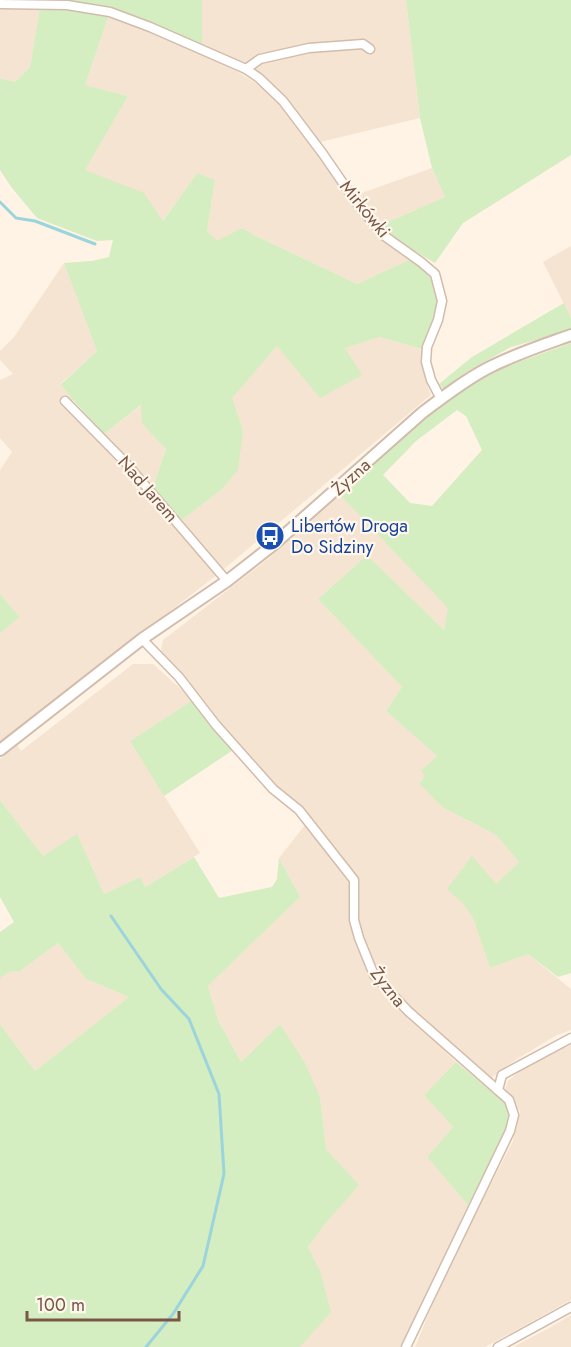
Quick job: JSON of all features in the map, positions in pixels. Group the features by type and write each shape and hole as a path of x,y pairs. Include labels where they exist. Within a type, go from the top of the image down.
{"street":[{"name":"Mirkówki","path":"0,4 67,6 110,12 246,69 258,78 283,101 356,202 383,235 435,274 442,301 438,320 427,347 426,362 431,380 441,399"},
{"path":"246,69 260,59 309,48 363,44 370,50"},
{"name":"Żyzna","path":"0,750 142,639 273,545 422,413 441,399 487,368 571,335"},
{"name":"Nad Jarem","path":"65,401 125,462 227,580"},
{"name":"Żyzna","path":"142,639 178,677 216,725 273,789 299,810 354,880 354,920 374,975 408,1011 509,1100 514,1114 510,1131 406,1347"},
{"path":"498,1090 502,1074 571,1038"},
{"path":"498,1347 571,1307"}],"shaded area":[{"path":"202,0 406,0 420,118 320,142 285,98 263,76 245,65 202,46"},
{"path":"0,7 40,8 30,67 15,82 0,78"},
{"path":"109,15 198,52 238,72 265,89 287,112 351,202 411,259 357,284 242,228 217,242 207,231 215,180 197,173 162,222 84,170 128,96 85,85"},
{"path":"432,168 445,197 379,226 356,195"},
{"path":"571,246 571,318 543,262"},
{"path":"64,263 97,351 61,383 73,400 65,407 127,468 218,574 0,743 0,633 20,617 0,594 0,470 12,452 0,438 0,380 13,374 0,360 0,351 14,337"},
{"path":"379,337 422,349 422,365 431,395 224,569 182,520 221,490 243,431 231,398 278,345 344,348"},
{"path":"142,405 142,424 166,449 153,487 104,434"},
{"path":"339,494 449,608 444,630 367,555 318,599 402,687 386,711 437,756 422,771 425,776 419,782 442,807 496,835 519,862 496,884 448,889 473,918 490,968 528,954 571,989 571,1030 557,1035 512,1062 491,1078 410,1006 377,972 359,924 357,879 311,819 271,783 161,650 163,640 268,559"},
{"path":"133,664 153,664 193,700 130,741 200,853 145,887 140,877 104,894 77,835 43,856 0,800 0,759 17,745 21,751"},
{"path":"305,825 348,879 372,976 406,1014 456,1062 424,1095 453,1127 427,1157 468,1205 400,1347 300,1347 309,1336 320,1271 308,1247 358,1185 326,1149 320,1097 280,1024 241,1062 218,1020 208,986 300,897 279,858"},
{"path":"58,943 86,979 129,997 35,1071 0,1024 0,978 9,972 20,971"},
{"path":"571,1045 571,1300 485,1347 415,1347 434,1301 513,1141 517,1117 521,1112 504,1093 508,1081 531,1062"},
{"path":"571,1315 571,1347 513,1347 551,1327"}],"green space":[{"path":"0,0 202,0 202,46 149,22 116,11"},
{"path":"406,0 571,0 571,155 463,223 435,263 398,241 379,226 445,197 432,168 420,118"},
{"path":"40,8 109,15 85,85 128,96 85,170 144,193 163,221 197,173 215,180 207,231 217,241 242,228 357,284 411,259 423,270 436,290 436,311 422,349 379,337 345,348 362,375 320,398 277,346 232,398 243,431 238,470 221,490 182,520 153,487 166,449 142,424 141,405 104,434 61,384 97,351 64,263 109,257 113,240 97,241 37,218 0,170 0,78 15,82 30,67"},
{"path":"564,303 571,318 571,330 511,347 468,371 443,389 439,384 472,357"},
{"path":"571,343 571,973 558,977 528,954 490,968 473,918 464,905 447,889 472,856 496,884 519,862 496,835 442,807 419,783 425,776 421,771 437,756 386,711 402,687 318,599 367,555 444,630 448,608 339,494 410,430 451,397 488,373","holes":["457,410 466,416 482,450 432,506 410,503 383,475 416,441"]},
{"path":"0,594 20,617 0,633"},
{"path":"193,700 233,750 164,796 130,741"},
{"path":"0,800 43,856 77,834 104,894 140,877 145,887 194,857 219,898 272,887 277,879 279,858 300,897 208,986 218,1020 241,1062 280,1024 305,1063 320,1097 326,1149 359,1185 308,1247 320,1271 331,1312 300,1347 0,1347 0,1024 35,1071 129,997 86,979 58,943 20,971 9,972 0,978 0,932 14,922 0,897"},
{"path":"456,1062 506,1104 508,1115 506,1129 468,1205 427,1157 453,1127 424,1095"}],"waterway":[{"path":"0,202 16,218 35,221 95,244"},
{"path":"111,916 161,989 189,1019 219,1094 224,1174 203,1266 173,1314 146,1347"}],"place":[{"name":"Libertów Droga Do Sidziny","path":"270,536"}]}
